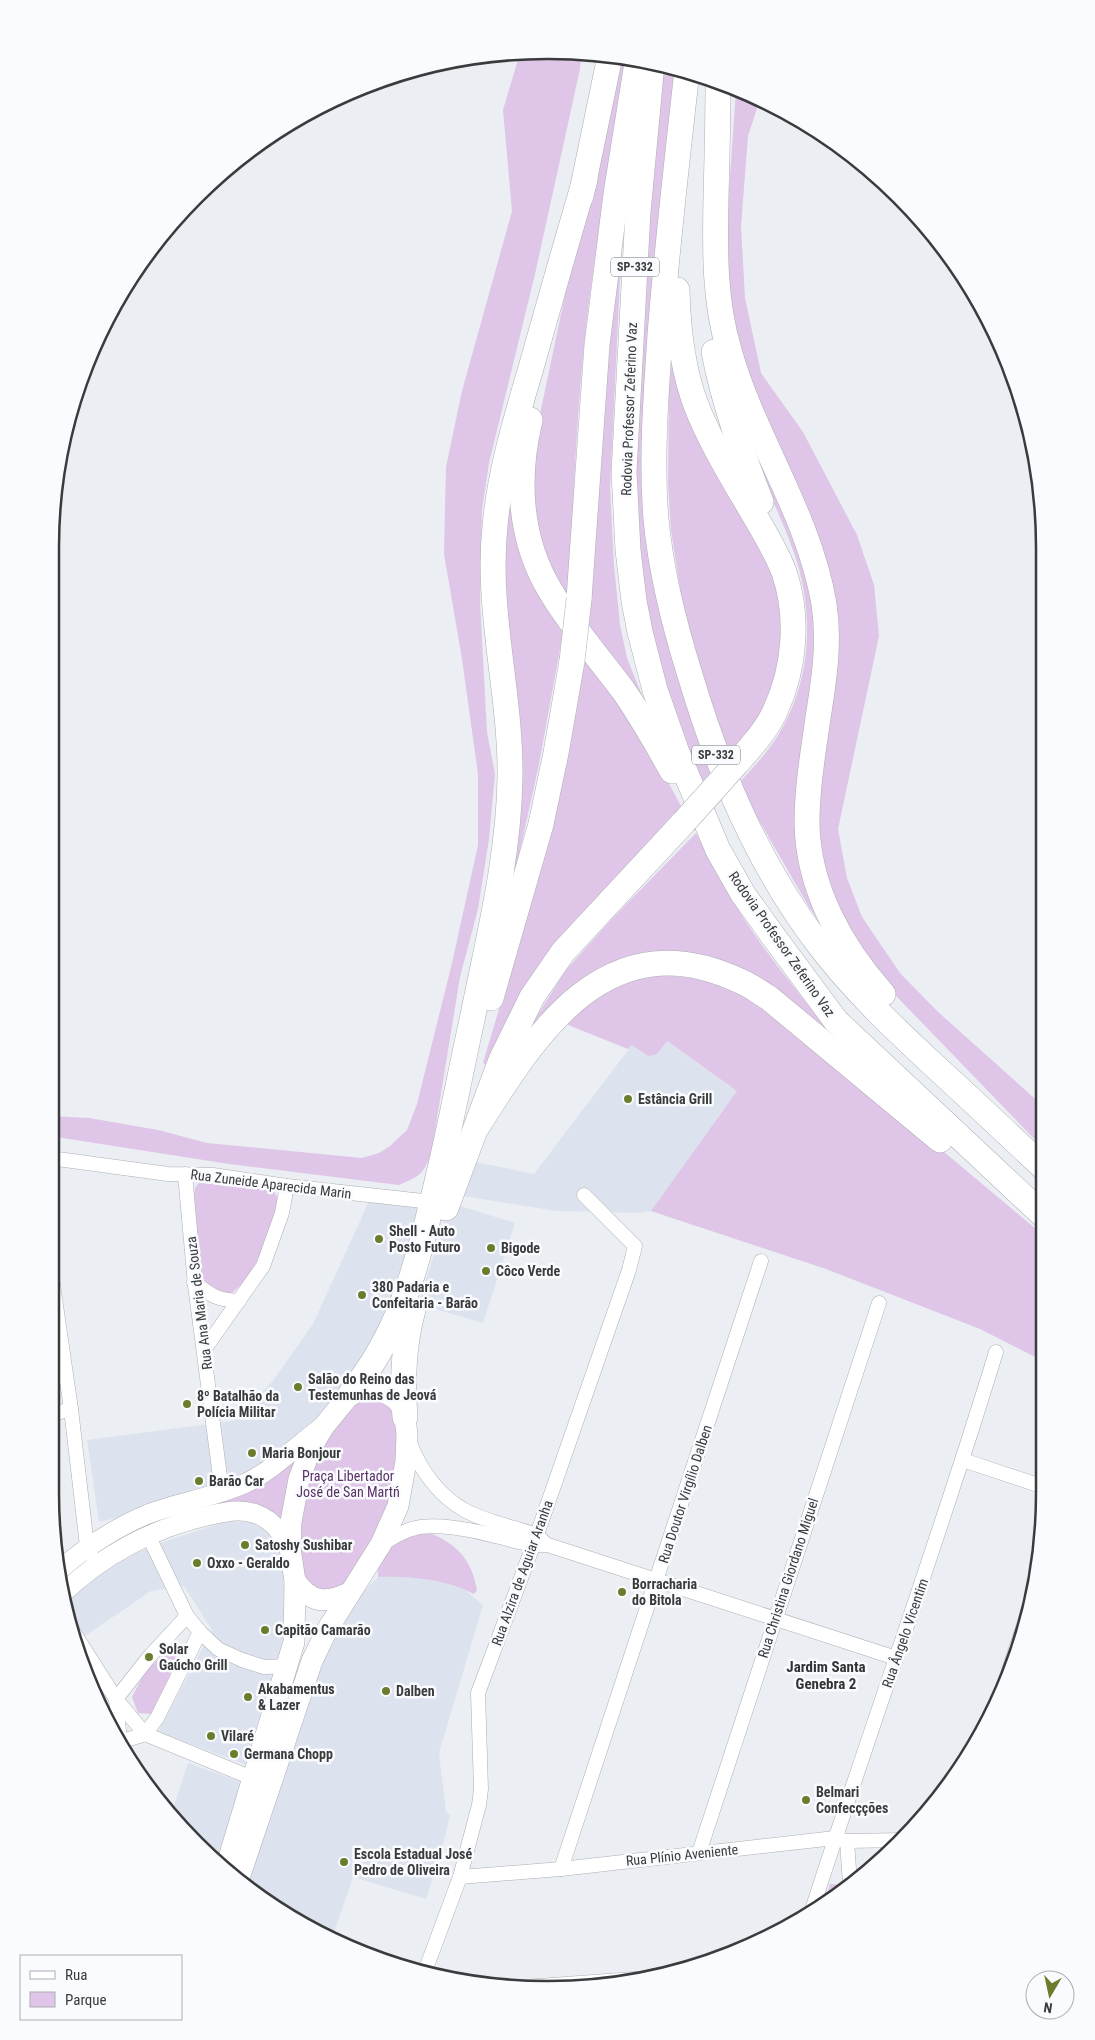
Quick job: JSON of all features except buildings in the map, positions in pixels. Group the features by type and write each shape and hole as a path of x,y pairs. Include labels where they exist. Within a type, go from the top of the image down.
{"highway":[{"path":"609,63 585,180 528,427 523,461 522,493 525,528 535,560 550,592 624,692 718,850"},
{"path":"445,1148 525,884 541,824 556,753 572,661 579,599 597,345 616,194 636,67"},
{"name":"Rodovia Professor Zeferino Vaz","path":"651,70 638,212 624,472 628,550 640,632 655,690 676,750 718,850 743,894 768,929 836,1020 1036,1208"},
{"name":"Rodovia Professor Zeferino Vaz","path":"687,79 669,232 654,435 656,519 669,599 696,697 716,756 740,813 763,858 818,944 886,1021 1036,1160"},
{"path":"688,79 677,274 681,344 686,372 696,405 714,443 762,527 784,571 792,612 792,647 788,674"},
{"path":"406,1426 404,1357 410,1321 457,1175 512,1036 532,997 548,972 602,909 684,822 759,738 776,710 788,674 798,628 798,607 794,581 780,543 765,514 735,432 722,387 707,316 704,230 717,90"},
{"path":"718,90 715,266 722,320 728,348 742,389 757,428 800,521 814,560 826,623 827,642 824,679 807,808 810,846 817,883 836,928 868,977 897,1010 1036,1152"},
{"path":"351,1393 369,1371 393,1328 413,1272 445,1148 490,928 508,818 510,776 509,733 495,611 492,566 499,492 508,446 585,180"},
{"path":"477,1127 517,1064 564,1009 587,991 610,975 639,965 670,962 696,966 723,973 742,981 769,998 950,1149 1036,1217"}],"main road":[{"path":"228,1862 252,1778 274,1744 327,1630 381,1544 398,1506 406,1461 406,1426 402,1406 396,1399 383,1391 369,1387 359,1388 351,1393 324,1426 308,1455 299,1479 291,1522 290,1548 295,1581 294,1642 274,1744 240,1872"},
{"path":"64,1565 87,1546 113,1530 149,1514 222,1492 247,1482 269,1470 324,1426"},
{"path":"68,1589 96,1566 148,1535 204,1517 244,1511 257,1514 271,1522 282,1534 290,1548"},
{"path":"295,1581 311,1598 324,1600 339,1598 349,1593"}],"street":[{"name":"Rua Zuneide Aparecida Marin","path":"59,1159 168,1174 213,1175 287,1186 432,1202"},
{"name":"Rua Ana Maria de Souza","path":"185,1174 194,1282 222,1492"},
{"path":"204,1350 263,1266 282,1213 287,1186"},
{"name":"Rua Alzira de Aguiar Aranha","path":"427,1966 460,1877 479,1806 481,1789 478,1693 535,1540 629,1270 635,1246 584,1196"},
{"name":"Rua Doutor Virgílio Dalben","path":"561,1868 761,1261"},
{"path":"194,1282 220,1300 239,1301"},
{"name":"Rua Christina Giordano Miguel","path":"699,1853 774,1619 879,1303"},
{"path":"59,1326 87,1546 96,1566"},
{"name":"Rua Ângelo Vicentim","path":"816,1901 841,1840 896,1658 963,1460 996,1352"},
{"path":"59,1412 71,1409"},
{"path":"406,1426 421,1467 450,1500 467,1511 548,1545 896,1658"},
{"path":"963,1460 1036,1484"},
{"path":"381,1544 414,1528 429,1527 456,1528 535,1540"},
{"path":"148,1535 187,1616 218,1649 264,1667 288,1666"},
{"path":"119,1727 116,1698 149,1657 187,1616"},
{"path":"126,1741 145,1734 164,1704 200,1632"},
{"path":"84,1648 116,1698 145,1734 252,1778"},
{"path":"841,1840 849,1877"},
{"name":"Rua Plínio Aveniente","path":"460,1877 841,1840 891,1840"}],"shaded area":[{"path":"666,1041 737,1091 651,1211 635,1213 557,1211 463,1196 475,1162 534,1174 632,1045 657,1054"},
{"path":"370,1199 426,1208 385,1344 299,1445 217,1494 99,1522 87,1440 232,1421 272,1382 313,1324"},
{"path":"451,1203 515,1223 483,1323 418,1304"},
{"path":"228,1521 263,1523 279,1540 288,1613 279,1660 247,1765 158,1732 212,1630 184,1586 151,1591 82,1640 70,1598 117,1560 172,1539"},
{"path":"378,1577 417,1577 464,1589 483,1605 439,1753 446,1812 450,1815 442,1849 426,1899 353,1877 334,1932 276,1899 246,1877 316,1672 350,1605"},
{"path":"188,1763 247,1784 222,1857 174,1807"}],"green space":[{"path":"518,60 580,60 535,274 489,463 482,510 480,603 487,732 495,774 489,839 478,909 460,977 431,1155 428,1162 419,1174 399,1185 229,1164 59,1137 59,1116 89,1118 158,1130 207,1143 362,1158 379,1153 390,1146 407,1130 417,1104 452,963 478,845 478,774 462,659 444,554 446,467 462,391 512,211 503,110"},
{"path":"614,63 629,66 601,220 583,353 569,602 534,536 531,457"},
{"path":"660,72 676,76 649,450 715,768 699,785 647,627 633,499 647,222"},
{"path":"736,96 758,106 748,136 741,226 745,298 761,373 803,432 857,535 874,585 879,636 838,829 847,878 862,917 900,973 937,1011 1036,1100 1036,1141 873,972 828,900 816,839 819,765 835,680 762,418 738,348 727,296 726,234"},
{"path":"624,194 610,488 614,565 620,625 627,658 653,723 617,663 588,624 591,606 615,269"},
{"path":"673,352 780,586 785,648 770,705 727,758 684,615 671,530 668,482 669,386"},
{"path":"748,446 759,453 808,563 819,648 800,777 837,946 809,907 738,784 777,737 788,717 802,676 807,634 804,590 799,569 782,523"},
{"path":"507,495 564,627 539,764 516,869 495,941 500,605"},
{"path":"586,653 655,758 681,806 613,881 493,1068 483,1063 527,915"},
{"path":"696,833 720,879 747,924 842,1050 739,973 601,969 570,988 528,1030 566,970 610,921"},
{"path":"651,974 714,980 777,1012 1036,1229 1036,1357 980,1329 826,1269 651,1211 737,1091 667,1041 657,1054 648,1056 632,1045 628,1049 568,1025 579,1007 598,992"},
{"path":"202,1179 266,1186 277,1197 276,1212 257,1260 246,1278 231,1294 213,1290 201,1276 194,1195 195,1188"},
{"name":"Praça Libertador José de San Martń","path":"365,1395 392,1406 398,1420 395,1479 385,1513 355,1575 333,1593 307,1585 297,1553 307,1470 337,1416"},
{"path":"304,1448 284,1527 265,1510 105,1551 101,1550 102,1546"},
{"path":"423,1530 452,1545 465,1559 474,1578 477,1590 474,1594 439,1582 403,1577 378,1577 379,1565 391,1547 410,1535"},
{"path":"164,1653 177,1655 166,1687 151,1714 138,1713 132,1697 144,1674"},
{"path":"830,1884 839,1885 827,1893"}],"place":[{"name":"Estância Grill","path":"628,1099"},
{"name":"Shell - Auto Posto Futuro","path":"379,1239"},
{"name":"Bigode","path":"491,1248"},
{"name":"Côco Verde","path":"486,1271"},
{"name":"380 Padaria e Confeitaria - Barão","path":"362,1295"},
{"name":"Salão do Reino das Testemunhas de Jeová","path":"298,1387"},
{"name":"8º Batalhão da Polícia Militar","path":"187,1404"},
{"name":"Maria Bonjour","path":"252,1453"},
{"name":"Barão Car","path":"199,1481"},
{"name":"Satoshy Sushibar","path":"245,1545"},
{"name":"Oxxo - Geraldo","path":"197,1563"},
{"name":"Borracharia do Bitola","path":"622,1592"},
{"name":"Capitão Camarão","path":"265,1630"},
{"name":"Solar Gaúcho Grill","path":"149,1657"},
{"name":"Dalben","path":"386,1691"},
{"name":"Akabamentus & Lazer","path":"248,1697"},
{"name":"Vilaré","path":"211,1736"},
{"name":"Germana Chopp","path":"234,1754"},
{"name":"Belmari Confecçções","path":"806,1800"},
{"name":"Escola Estadual José Pedro de Oliveira","path":"344,1862"}],"district":[{"name":"Jardim Santa Genebra 2","path":"826,1676"}]}
